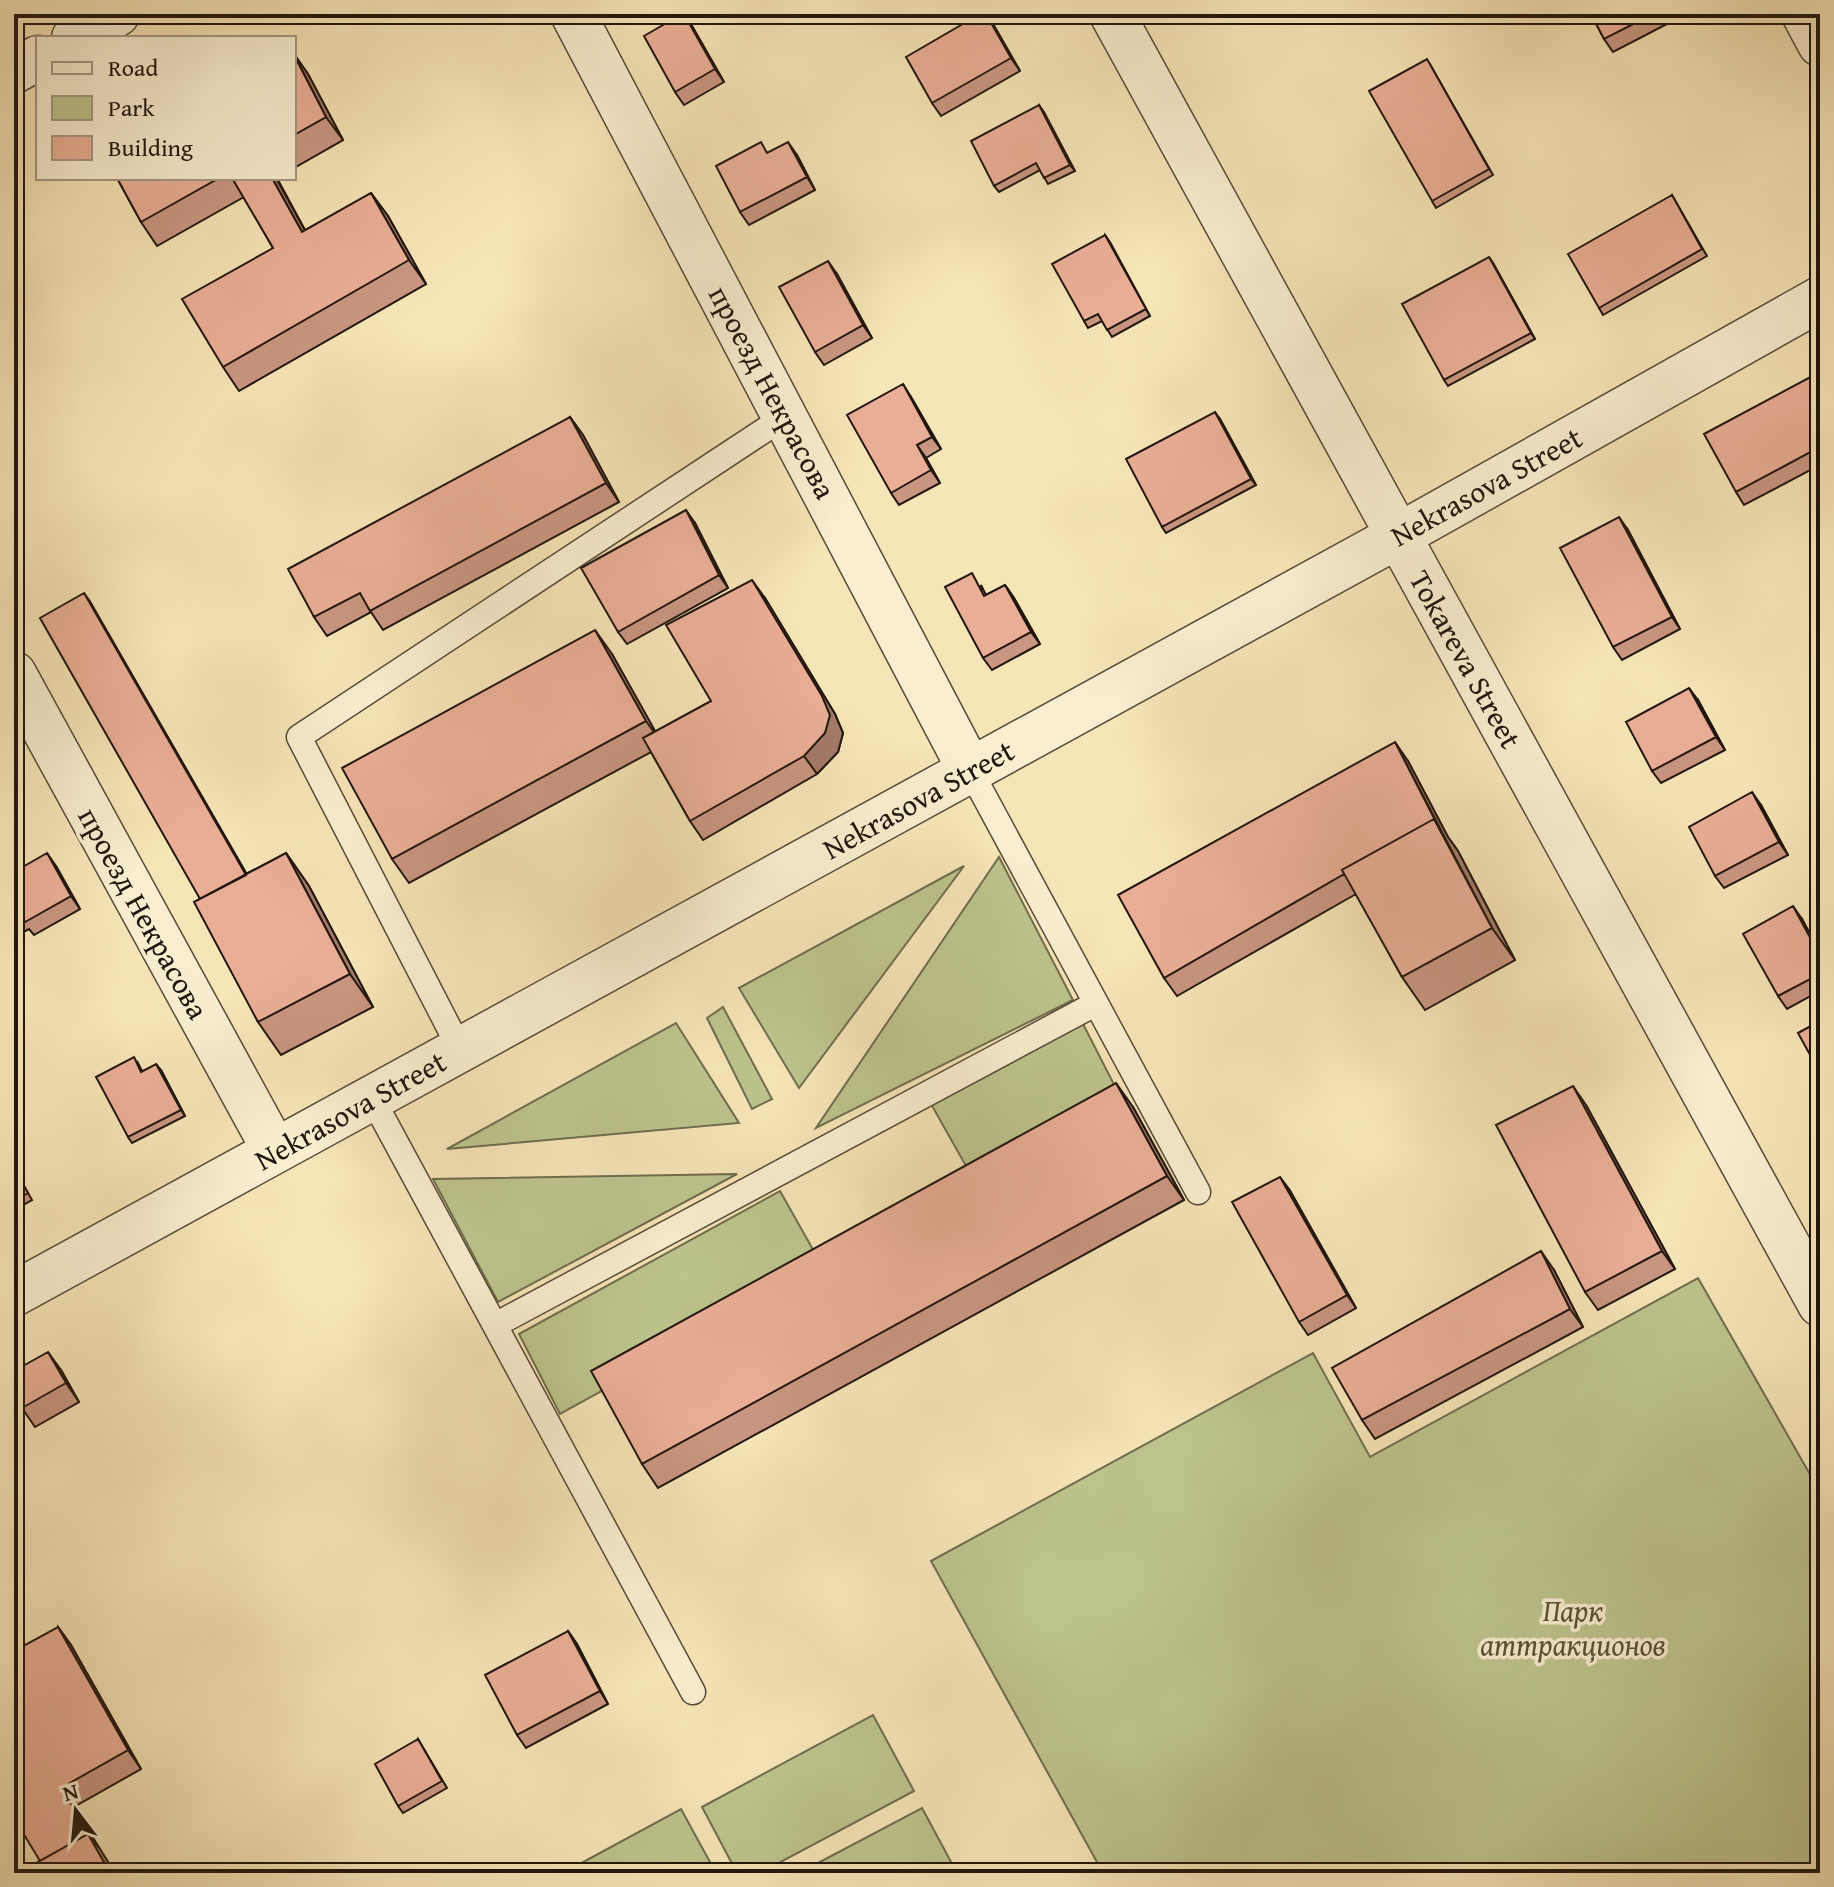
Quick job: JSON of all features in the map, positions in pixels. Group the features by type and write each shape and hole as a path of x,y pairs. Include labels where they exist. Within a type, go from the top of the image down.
{"street":[{"path":"78,36 117,14"},
{"name":"проезд Некрасова","path":"573,14 970,770"},
{"name":"Tokareva Street","path":"1112,14 1820,1304"},
{"path":"1804,14 1820,44"},
{"path":"14,71 36,59"},
{"name":"Nekrasova Street","path":"14,1294 1398,536 1820,299"},
{"name":"проезд Некрасова","path":"14,674 275,1151"}],"lane":[{"path":"460,1049 299,737 786,416"},
{"path":"970,770 1198,1192"},
{"path":"495,1325 1095,1004"},
{"path":"372,1098 693,1692"}],"green space":[{"path":"999,857 1073,1000 816,1128"},
{"path":"964,866 799,1088 739,988"},
{"path":"723,1007 772,1099 752,1109 707,1018"},
{"path":"1082,1022 1123,1102 975,1182 931,1104"},
{"path":"676,1023 739,1123 447,1149"},
{"path":"737,1174 498,1302 433,1179"},
{"path":"780,1191 824,1269 560,1414 519,1334"},
{"name":"Парк аттракционов","path":"1698,1278 1820,1492 1820,1873 1103,1873 931,1561 1313,1353 1370,1457"},
{"path":"873,1715 914,1791 760,1873 737,1873 702,1807"},
{"path":"922,1808 957,1873 799,1873"},
{"path":"681,1809 716,1873 563,1873"}],"building":[{"path":"682,14 715,69 675,92 644,36"},
{"path":"980,14 986,14 1011,58 932,103 906,57"},
{"path":"1591,14 1653,14 1604,39"},
{"path":"296,59 326,117 296,134"},
{"path":"1427,59 1489,169 1432,201 1369,91"},
{"path":"1039,105 1070,165 1044,178 1036,163 994,186 971,141"},
{"path":"761,142 767,153 788,142 807,177 740,212 716,166"},
{"path":"118,180 215,180 141,222"},
{"path":"233,180 273,180 302,232 371,193 409,260 223,367 182,299 273,248"},
{"path":"1672,195 1702,249 1599,308 1568,254"},
{"path":"1105,235 1146,309 1107,330 1098,314 1084,321 1052,264"},
{"path":"1489,257 1531,333 1444,380 1402,304"},
{"path":"828,261 863,325 815,352 779,287"},
{"path":"1820,372 1820,447 1736,492 1704,434"},
{"path":"903,384 932,437 917,445 931,470 891,493 847,415"},
{"path":"1215,412 1251,479 1162,527 1126,459"},
{"path":"570,417 606,483 370,611 360,593 314,617 288,569"},
{"path":"686,510 719,575 618,632 581,568"},
{"path":"1619,517 1672,617 1613,647 1560,548"},
{"path":"972,573 984,596 1005,585 1031,632 983,658 945,587"},
{"path":"752,580 822,696 830,715 825,733 804,756 690,821 643,738 711,701 666,625"},
{"path":"84,593 246,875 200,899 40,618"},
{"path":"595,630 646,721 392,859 342,768"},
{"path":"1689,688 1716,737 1652,771 1626,722"},
{"path":"1395,742 1436,822 1434,819 1342,870 1344,874 1164,978 1118,895"},
{"path":"1752,792 1779,842 1715,876 1689,827"},
{"path":"1434,819 1492,928 1402,977 1342,870"},
{"path":"47,853 71,896 25,922 21,915 14,920 14,872"},
{"path":"286,853 350,974 258,1022 194,902"},
{"path":"1793,906 1820,956 1820,974 1778,996 1743,934"},
{"path":"1820,1021 1820,1073 1798,1033"},
{"path":"134,1057 141,1072 156,1064 181,1110 128,1137 96,1077"},
{"path":"1116,1083 1167,1176 642,1464 591,1371"},
{"path":"1573,1086 1662,1251 1585,1292 1496,1125"},
{"path":"14,1169 28,1193 14,1201"},
{"path":"1280,1177 1347,1295 1299,1322 1232,1202"},
{"path":"1541,1251 1570,1309 1362,1420 1332,1368"},
{"path":"48,1352 66,1383 22,1408 14,1394 14,1371"},
{"path":"58,1627 128,1750 61,1788 99,1848 88,1834 40,1861 14,1818 14,1651"},
{"path":"568,1631 600,1691 517,1735 485,1675"},
{"path":"1820,1698 1820,1779 1815,1780 1810,1699"},
{"path":"418,1739 442,1781 398,1806 375,1764"},
{"path":"88,1834 110,1873 18,1873"}]}
